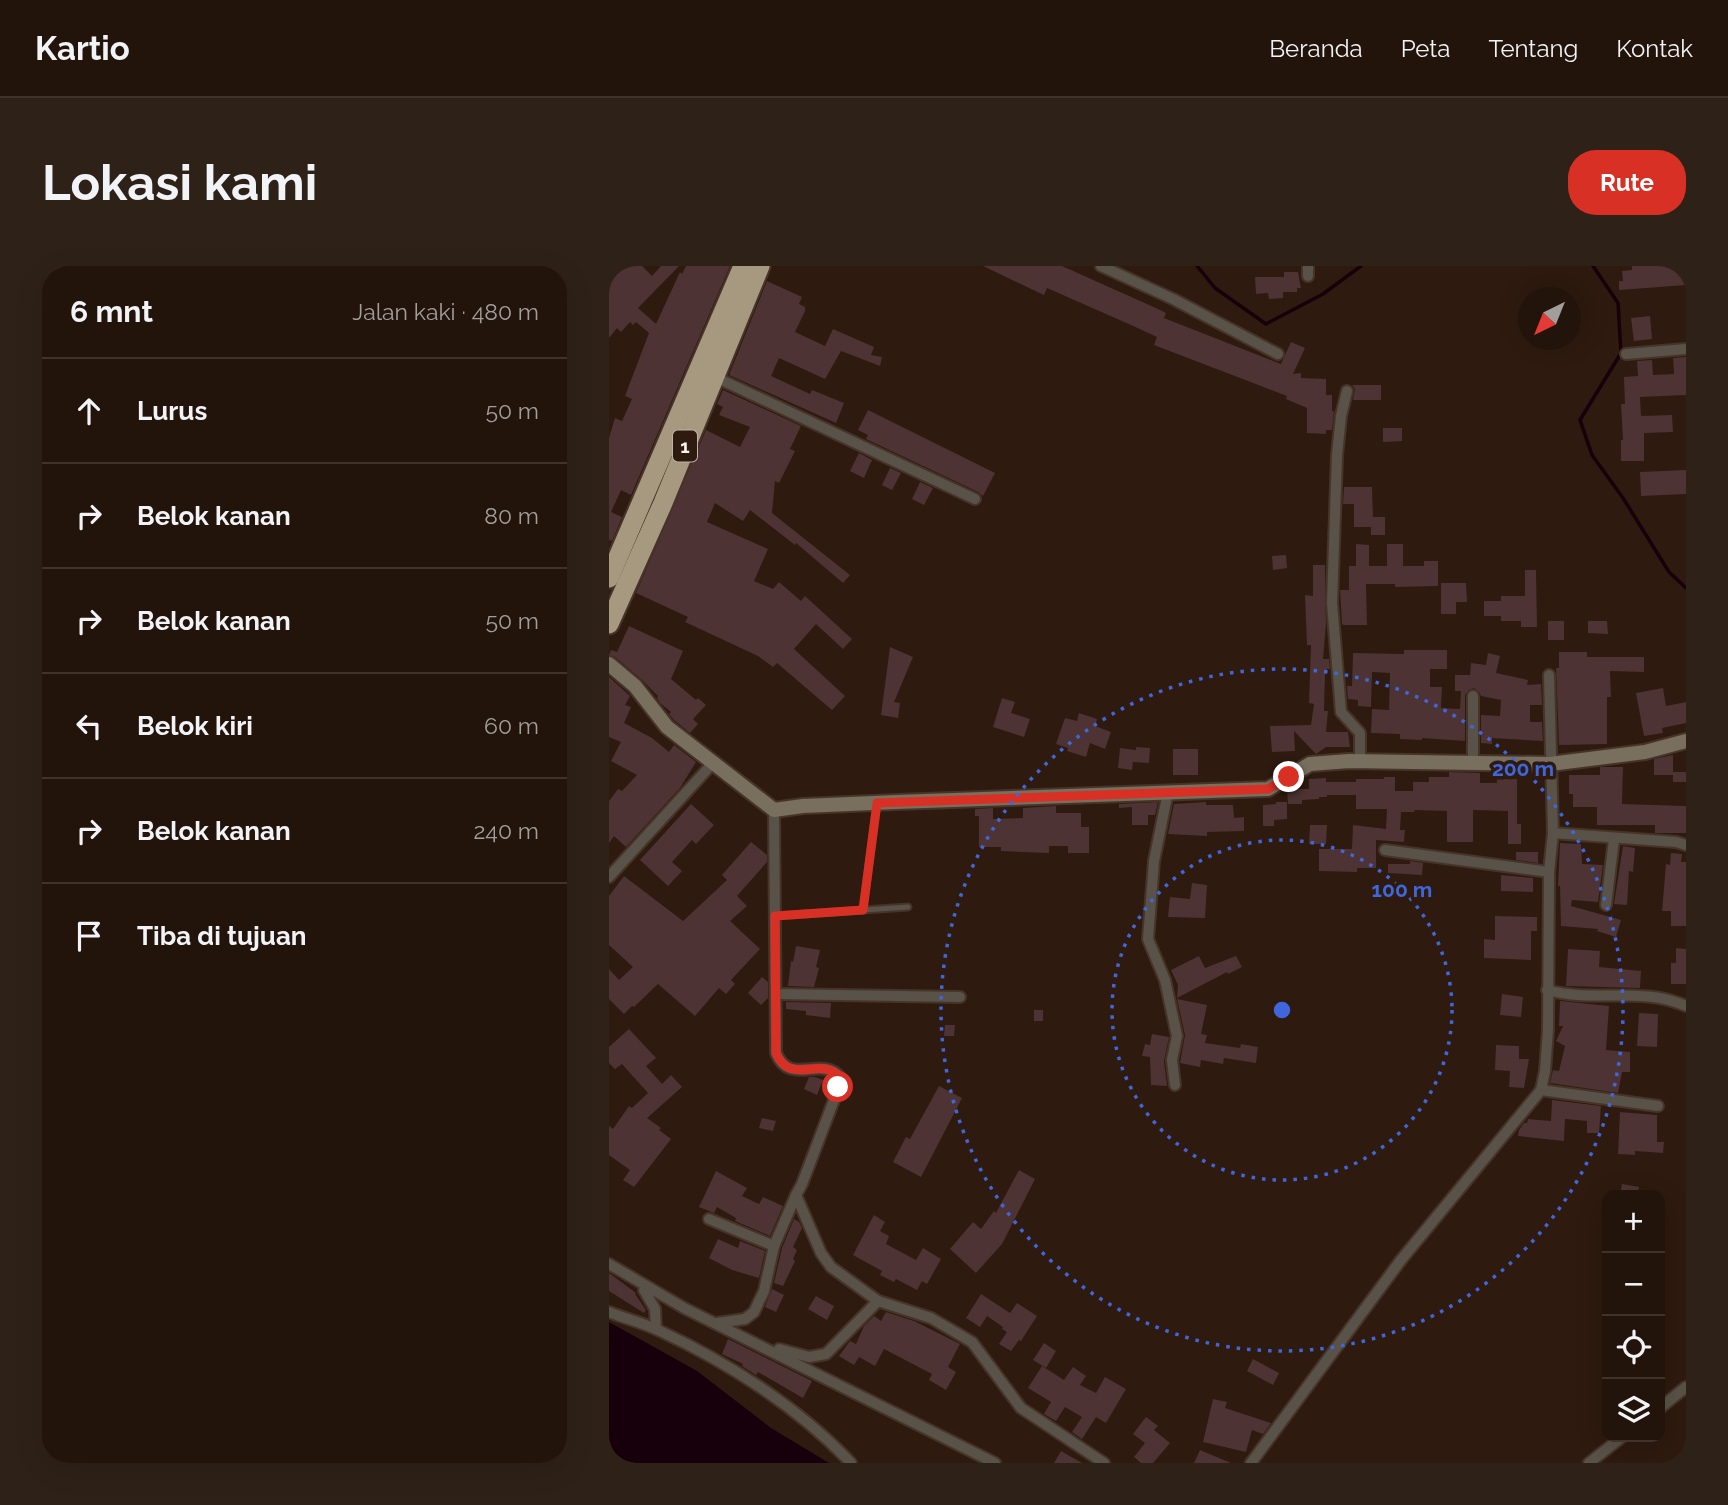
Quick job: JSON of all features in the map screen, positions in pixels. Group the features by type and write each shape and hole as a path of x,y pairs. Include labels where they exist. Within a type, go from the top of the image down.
{"highway":[{"name":"1","path":"609,624 715,377 745,267"},
{"name":"1","path":"609,578 745,267"}],"street":[{"path":"1101,266 1173,299 1278,354"},
{"path":"1626,354 1686,349"},
{"path":"715,377 975,499"},
{"path":"1347,391 1341,416 1337,456 1332,603 1341,712 1360,733 1360,762"},
{"path":"609,664 635,686 667,727 774,810 803,806 1268,789 1304,766 1360,762 1550,764 1645,752 1686,741"},
{"path":"1251,1463 1401,1261 1541,1090 1548,1030 1549,872 1553,833 1549,675"},
{"path":"1473,696 1473,763"},
{"path":"609,877 713,763"},
{"path":"1168,792 1154,862 1148,939 1165,980 1177,1036 1172,1060 1175,1085"},
{"path":"716,1323 745,1319 754,1312 764,1291 775,1246 802,1184 840,1077 832,1071 819,1069 793,1070 782,1065 776,1053 774,810"},
{"path":"1553,833 1686,845"},
{"path":"1607,905 1614,839"},
{"path":"1385,850 1549,872"},
{"path":"1547,990 1594,996 1659,997 1686,1006"},
{"path":"776,994 960,998"},
{"path":"1541,1090 1658,1107"},
{"path":"796,1195 826,1261 846,1279 878,1301 931,1318 966,1338 981,1351 1021,1408 1104,1463"},
{"path":"709,1219 775,1246"},
{"path":"609,1264 657,1294 995,1463"},
{"path":"635,1280 648,1293 655,1309 656,1329"},
{"path":"762,1346 809,1357 826,1354 878,1301"},
{"path":"609,1312 656,1329 708,1356 772,1395 835,1445 851,1463"},
{"path":"1665,1404 1686,1387"},
{"path":"1589,1463 1616,1442"}],"lane":[{"path":"863,910 877,803"},
{"path":"775,916 908,907"}],"shaded area":[{"path":"609,1322 697,1371 771,1428 829,1463 609,1463"}],"building":[{"path":"609,266 642,266 652,276 661,266 679,266 638,308 656,324 680,272 682,274 686,266 730,266 631,495 621,490 611,512 622,517 612,541 609,540 609,438 615,418 622,421 632,399 625,396 649,333 636,322 633,325 630,322 621,332 617,328 609,338"},
{"path":"983,266 1062,266 1166,313 1164,318 1281,364 1291,342 1305,348 1293,374 1301,373 1301,378 1326,379 1326,395 1332,395 1334,411 1332,430 1326,430 1326,434 1307,433 1307,408 1286,399 1287,396 1154,345 1157,337 1047,288 1044,295"},
{"path":"1632,266 1686,266 1686,285 1619,290 1619,281 1623,281 1622,271 1632,270"},
{"path":"1284,272 1298,272 1301,288 1297,288 1297,292 1283,292 1283,298 1269,299 1268,293 1256,294 1255,277 1284,277"},
{"path":"767,281 802,297 799,304 805,307 805,311 795,332 825,346 833,329 874,347 871,355 882,357 880,366 841,351 825,379 779,358 771,376 810,394 812,390 844,403 836,423 729,375"},
{"path":"1650,316 1652,339 1634,341 1631,318"},
{"path":"1686,357 1686,395 1640,397 1641,416 1672,415 1673,432 1644,433 1644,461 1621,461 1624,377 1638,376 1637,361 1652,360 1653,375 1674,374 1673,358"},
{"path":"1352,385 1381,385 1381,400 1353,400 1355,389"},
{"path":"723,390 801,426 790,449 795,451 779,483 775,481 772,513 850,575 843,583 796,543 795,545 750,510 743,521 715,503 707,522 768,549 754,581 773,589 779,582 801,601 805,596 852,639 843,649 816,624 794,649 845,696 832,710 777,663 773,667 758,656 685,622 688,617 636,593 706,430 740,447 750,427 719,415 723,407 717,404"},
{"path":"868,410 995,473 983,496 866,439 868,435 858,430"},
{"path":"1383,428 1402,428 1402,441 1383,442"},
{"path":"859,453 872,460 864,478 850,471"},
{"path":"890,468 901,473 892,490 882,485"},
{"path":"1686,470 1686,494 1641,496 1640,472"},
{"path":"920,482 933,488 924,505 912,499"},
{"path":"1344,487 1372,487 1373,517 1385,517 1385,535 1371,535 1371,527 1354,527 1354,504 1343,504"},
{"path":"1356,544 1369,545 1369,566 1387,566 1387,544 1403,544 1403,566 1424,566 1424,561 1438,561 1438,586 1395,587 1395,584 1366,584 1367,625 1342,624 1340,590 1349,590 1349,566 1356,566"},
{"path":"1286,555 1287,568 1273,570 1272,556"},
{"path":"1313,565 1325,565 1326,624 1323,659 1329,659 1330,669 1327,669 1325,675 1324,711 1328,711 1326,732 1348,732 1350,747 1326,747 1316,754 1294,731 1295,751 1272,752 1270,726 1311,725 1314,704 1309,703 1311,645 1307,645 1305,595 1313,596"},
{"path":"1525,570 1536,570 1537,627 1521,627 1521,621 1501,621 1501,616 1484,616 1484,601 1501,601 1501,596 1525,596"},
{"path":"1441,583 1466,583 1467,602 1456,602 1456,614 1441,614"},
{"path":"1548,621 1564,621 1564,640 1548,640"},
{"path":"1588,621 1607,621 1608,634 1588,633"},
{"path":"629,626 683,651 671,679 706,705 693,719 698,724 690,733 674,720 669,714 671,712 641,679 609,655 611,650 617,652"},
{"path":"890,647 913,657 894,702 900,703 898,718 881,715"},
{"path":"1404,650 1447,650 1447,669 1430,669 1430,687 1442,687 1441,708 1460,709 1461,691 1455,691 1455,675 1470,675 1471,663 1486,665 1488,653 1500,656 1496,673 1528,680 1527,685 1541,684 1542,705 1530,705 1530,722 1542,722 1543,741 1492,738 1492,744 1481,743 1481,715 1500,716 1501,700 1481,696 1474,688 1465,695 1465,741 1400,739 1400,734 1371,733 1372,709 1389,710 1390,673 1372,672 1371,707 1358,706 1358,700 1348,699 1347,686 1352,686 1353,653 1404,654"},
{"path":"1559,652 1587,652 1587,657 1644,657 1644,672 1610,671 1607,744 1559,745 1556,668 1559,668"},
{"path":"609,677 630,696 625,705 631,707 624,723 652,738 669,752 674,745 696,762 680,788 626,847 614,836 609,843 609,801 618,789 622,791 637,775 611,761 621,742 609,737"},
{"path":"1663,688 1666,706 1686,702 1686,723 1662,728 1663,733 1644,736 1636,693"},
{"path":"1002,698 1015,702 1011,713 1030,719 1024,737 993,727"},
{"path":"1079,713 1097,719 1095,726 1111,732 1105,749 1090,743 1086,757 1056,744 1065,718 1077,721"},
{"path":"1136,747 1150,748 1149,763 1133,762 1132,770 1118,768 1120,748 1136,750"},
{"path":"1173,749 1198,749 1198,775 1173,775"},
{"path":"1673,755 1673,775 1654,775 1654,759"},
{"path":"1600,767 1623,767 1622,804 1686,806 1686,833 1655,833 1655,825 1597,825 1597,807 1573,807 1573,794 1569,794 1569,775 1600,775"},
{"path":"1449,772 1480,773 1480,783 1497,783 1497,779 1517,779 1517,824 1521,824 1521,844 1508,844 1508,811 1473,810 1473,842 1447,842 1447,811 1415,810 1401,812 1400,830 1405,830 1404,842 1376,840 1376,868 1357,868 1357,872 1319,871 1319,849 1352,849 1353,825 1386,829 1387,809 1356,809 1356,795 1327,795 1319,799 1302,800 1302,804 1288,804 1287,789 1309,789 1309,779 1356,782 1356,779 1395,777 1395,791 1413,791 1413,782 1429,782 1429,777 1449,777"},
{"path":"1673,772 1686,772 1686,782 1673,782"},
{"path":"1158,802 1155,815 1148,815 1148,825 1132,825 1132,807 1119,808 1119,804"},
{"path":"1206,802 1206,805 1233,805 1234,818 1244,817 1244,831 1207,832 1207,836 1168,834 1174,804"},
{"path":"1287,802 1287,819 1274,820 1274,826 1263,826 1263,805"},
{"path":"691,804 714,825 696,844 692,840 672,862 682,871 668,886 640,860"},
{"path":"1056,806 1056,813 1081,813 1081,827 1089,827 1089,853 1068,853 1068,846 1049,846 1049,853 1001,851 1001,847 979,847 979,816 975,816 975,809 993,808 993,819 1023,818 1023,808"},
{"path":"1310,825 1327,825 1326,844 1309,844"},
{"path":"751,842 767,855 767,862 737,896 747,906 730,921 760,949 731,980 735,984 726,994 719,988 695,1016 658,984 624,1014 609,999 609,969 619,980 633,967 609,945 609,896 624,876 683,921 727,880 722,875"},
{"path":"1560,843 1581,844 1582,864 1603,865 1598,902 1572,900 1571,906 1621,920 1616,937 1597,931 1598,929 1561,926 1558,886"},
{"path":"1623,846 1635,848 1633,872 1629,871 1627,905 1614,904"},
{"path":"1516,852 1538,852 1538,863 1516,860"},
{"path":"1671,853 1682,854 1681,862 1686,862 1686,926 1671,926 1671,911 1662,911 1666,864 1670,865"},
{"path":"1410,861 1423,863 1422,875 1388,873 1388,864 1410,864"},
{"path":"1501,875 1533,878 1533,892 1501,891"},
{"path":"1192,883 1207,885 1205,918 1168,917 1170,897 1190,899"},
{"path":"1495,916 1537,917 1537,931 1531,931 1531,960 1484,958 1484,939 1495,940"},
{"path":"796,946 820,950 814,987 788,986"},
{"path":"1676,948 1686,949 1686,984 1671,984 1671,963 1676,963"},
{"path":"1568,949 1600,951 1599,967 1641,971 1640,988 1566,986"},
{"path":"1199,956 1205,968 1236,956 1242,967 1177,998 1178,985 1171,970"},
{"path":"762,977 768,982 768,998 761,1005 748,993"},
{"path":"1502,994 1523,997 1521,1017 1500,1015"},
{"path":"1177,999 1207,1005 1201,1034 1207,1035 1205,1043 1240,1048 1241,1044 1258,1047 1256,1063 1224,1058 1223,1064 1201,1060 1200,1067 1180,1063 1185,1035"},
{"path":"1560,1001 1609,1006 1606,1050 1630,1052 1630,1072 1622,1072 1618,1093 1550,1083 1553,1070 1559,1071 1565,1046 1556,1041 1563,1026 1559,1026"},
{"path":"786,1002 831,1003 830,1018 786,1009"},
{"path":"1034,1010 1043,1010 1043,1021 1034,1021"},
{"path":"1639,1013 1658,1014 1657,1047 1637,1046"},
{"path":"945,1025 955,1025 954,1036 944,1036"},
{"path":"629,1029 656,1058 646,1066 662,1084 671,1075 682,1087 647,1118 671,1139 634,1187 623,1180 630,1170 609,1155 609,1126 613,1129 629,1106 632,1108 648,1093 622,1064 615,1069 609,1063 609,1047"},
{"path":"1152,1034 1169,1037 1164,1061 1167,1086 1151,1085 1150,1057 1142,1056 1145,1044 1150,1045"},
{"path":"1496,1045 1519,1046 1519,1059 1529,1059 1524,1088 1509,1087 1510,1071 1495,1070"},
{"path":"809,1077 823,1080 817,1095 804,1089"},
{"path":"939,1086 962,1098 921,1177 893,1162 906,1137 910,1139"},
{"path":"1552,1100 1601,1106 1599,1133 1587,1133 1587,1121 1565,1119 1564,1141 1518,1136 1519,1130 1528,1119 1551,1121"},
{"path":"1620,1112 1657,1115 1657,1142 1664,1142 1663,1153 1635,1151 1635,1155 1618,1154"},
{"path":"762,1118 776,1121 773,1131 759,1128"},
{"path":"1019,1170 1035,1179 1002,1244 976,1273 950,1249 973,1222 981,1229 994,1211 996,1213"},
{"path":"716,1171 747,1188 742,1196 759,1204 763,1197 783,1206 770,1236 735,1221 736,1218 717,1207 714,1213 699,1207"},
{"path":"1622,1184 1639,1187 1638,1190 1621,1190"},
{"path":"874,1215 885,1222 880,1231 889,1236 886,1244 916,1260 923,1248 941,1259 927,1284 922,1281 917,1290 896,1279 894,1282 880,1275 882,1271 853,1255"},
{"path":"794,1219 802,1228 793,1247 797,1250 793,1259 795,1261 783,1286 774,1283 782,1248"},
{"path":"718,1239 738,1248 740,1241 765,1251 759,1278 732,1270 709,1258"},
{"path":"609,1273 636,1293 646,1310 644,1313 609,1291"},
{"path":"772,1289 784,1295 776,1312 765,1307"},
{"path":"981,1294 1010,1313 1017,1303 1037,1316 1011,1351 999,1344 1007,1332 1003,1327 987,1316 980,1327 966,1318"},
{"path":"816,1296 834,1306 827,1320 808,1309"},
{"path":"886,1312 914,1321 960,1344 948,1367 956,1372 946,1390 929,1380 932,1374 884,1349 875,1366 859,1357 854,1365 839,1356 850,1341 856,1344 864,1326 874,1316 881,1321"},
{"path":"728,1339 812,1381 803,1398 758,1372 756,1375 742,1366 743,1364 722,1354"},
{"path":"1044,1343 1056,1351 1046,1368 1033,1360"},
{"path":"1253,1359 1279,1373 1273,1385 1247,1371"},
{"path":"1042,1366 1064,1380 1073,1367 1086,1376 1080,1385 1096,1393 1105,1377 1126,1389 1106,1423 1096,1417 1082,1439 1072,1432 1082,1417 1065,1407 1056,1421 1044,1414 1051,1402 1028,1388"},
{"path":"1213,1399 1227,1402 1225,1408 1271,1423 1263,1434 1252,1430 1246,1452 1203,1442"},
{"path":"1146,1417 1158,1426 1154,1430 1170,1443 1153,1463 1141,1463 1134,1457 1145,1443 1133,1434"},
{"path":"1200,1450 1231,1463 1194,1463"},
{"path":"1061,1451 1082,1463 1054,1463"}],"waterway":[{"path":"1197,266 1215,288 1266,324 1323,294 1361,266"},
{"path":"1593,266 1618,303 1621,353 1580,420 1592,455 1623,498 1669,572 1686,588"}],"route":[{"path":"838,1087 838,1073 819,1069 789,1069 782,1065 776,1053 775,916 863,910 877,803 1268,789 1289,777"}]}
